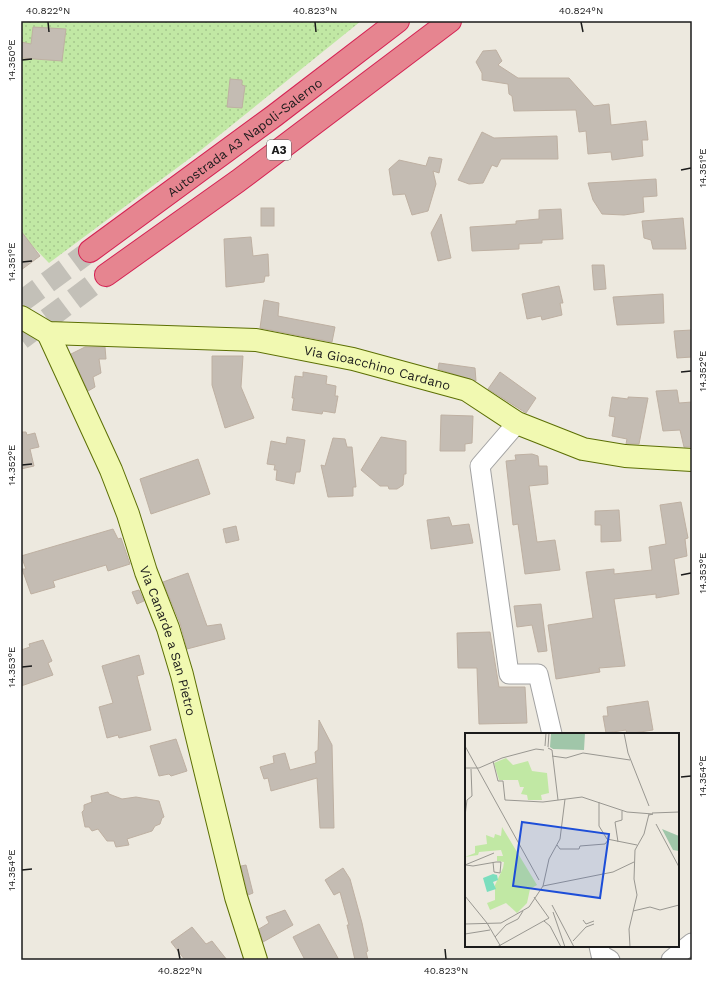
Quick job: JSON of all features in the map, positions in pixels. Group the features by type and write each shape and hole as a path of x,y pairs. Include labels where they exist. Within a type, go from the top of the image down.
{"highway":[{"name":"Autostrada A3 Napoli-Salerno","path":"90,251 274,116 398,21"},
{"name":"A3","path":"106,275 238,181 450,21"}],"street":[{"path":"21,317 48,333"},
{"name":"Via Gioacchino Cardano","path":"48,333 256,340 354,359 467,390 517,423 583,450 624,456 692,460"},
{"name":"Via Canarde a San Pietro","path":"48,333 114,478 128,514 146,572 168,628 182,675 236,897 256,960"},
{"path":"517,423 480,466 509,674 538,674 552,733"},
{"path":"671,960 692,943"},
{"path":"599,947 602,955 610,960"}],"green space":[{"path":"21,21 361,21 201,150 49,263 21,234"}],"building":[{"path":"33,27 66,29 62,61 21,58 21,42 31,44"},
{"path":"496,50 502,61 498,65 518,78 569,78 594,106 609,104 611,125 646,121 648,140 642,140 643,156 612,160 611,152 588,154 586,131 579,132 576,110 514,111 512,96 509,94 508,84 482,80 482,73 476,62 483,51"},
{"path":"230,79 242,80 242,85 245,86 242,108 227,107"},
{"path":"482,132 494,138 557,136 558,159 501,159 497,167 492,165 483,183 469,184 458,180"},
{"path":"429,157 442,159 439,173 433,171 436,184 428,211 412,215 405,194 393,195 389,169 399,160 426,166"},
{"path":"656,179 657,196 643,197 644,212 624,215 602,214 593,200 588,183"},
{"path":"261,208 274,208 274,226 261,226"},
{"path":"561,209 563,239 542,240 542,243 519,244 519,249 472,251 470,227 516,224 516,221 539,219 539,210"},
{"path":"441,214 451,258 438,261 431,233"},
{"path":"683,218 686,249 653,249 651,240 644,238 642,221"},
{"path":"21,231 40,256 21,270"},
{"path":"251,237 253,256 268,254 269,276 265,276 264,282 226,287 224,239"},
{"path":"592,265 604,265 606,289 594,290"},
{"path":"559,286 563,303 560,303 562,315 542,320 541,316 527,319 522,294"},
{"path":"663,294 664,323 617,325 613,297"},
{"path":"264,300 279,303 278,316 335,327 332,342 260,328"},
{"path":"692,330 692,357 677,358 674,331"},
{"path":"85,347 105,347 106,359 99,359 101,373 93,377 95,387 88,391 71,354"},
{"path":"212,356 243,356 241,387 254,418 225,428 212,385"},
{"path":"439,363 475,368 476,381 438,369"},
{"path":"303,372 327,376 326,384 336,386 335,396 338,396 335,413 323,411 322,414 292,410 295,376 303,377"},
{"path":"500,372 536,398 526,413 488,389"},
{"path":"677,390 679,403 692,402 692,447 684,447 680,430 663,431 656,391"},
{"path":"612,397 628,399 628,397 648,398 639,444 626,444 627,439 612,436 615,417 609,416"},
{"path":"441,415 473,416 472,443 465,444 465,451 440,451"},
{"path":"21,432 26,432 27,435 35,433 39,447 30,449 34,466 21,469"},
{"path":"287,437 305,440 300,472 296,472 294,484 276,480 277,470 274,470 275,465 267,464 271,441 286,444"},
{"path":"381,437 406,441 406,474 404,474 403,485 397,489 389,489 388,486 380,486 361,470"},
{"path":"333,438 345,439 347,447 352,447 356,487 353,487 353,496 328,497 321,465 325,466"},
{"path":"532,454 538,456 539,466 547,466 548,484 529,486 537,542 555,540 560,570 525,574 518,524 513,525 506,461 516,460 515,455"},
{"path":"198,459 210,494 151,514 140,479"},
{"path":"681,502 688,538 685,539 687,556 674,559 679,594 656,598 656,594 614,599 625,666 599,668 600,672 556,679 548,625 593,618 586,572 614,569 614,574 652,570 649,547 666,544 660,505"},
{"path":"619,510 621,541 601,542 601,525 595,525 595,511"},
{"path":"449,517 452,526 469,524 473,543 431,549 427,520"},
{"path":"236,526 239,540 226,543 223,529"},
{"path":"113,529 118,539 121,538 130,564 108,571 106,565 53,581 55,587 31,594 22,569 26,569 21,556"},
{"path":"188,573 207,626 221,624 225,639 187,649 180,623 163,582"},
{"path":"139,590 144,601 137,604 132,592"},
{"path":"541,604 547,651 538,652 532,625 517,627 514,606"},
{"path":"490,632 499,687 525,687 527,723 479,724 477,668 458,668 457,633"},
{"path":"43,640 52,661 48,663 53,675 21,686 21,650 30,647 29,644"},
{"path":"139,655 144,674 137,676 151,730 119,738 118,735 107,738 99,707 113,703 102,666"},
{"path":"648,701 653,730 634,733 627,733 626,730 606,733 603,716 608,716 607,707"},
{"path":"319,720 332,745 334,828 320,828 317,778 271,791 268,778 264,779 260,767 274,763 273,756 285,753 290,770 316,763 315,752 318,750"},
{"path":"176,739 187,771 171,776 169,774 159,776 150,746"},
{"path":"108,792 109,794 122,799 136,797 159,801 164,817 162,818 160,824 155,826 152,831 127,839 129,845 116,847 114,841 107,841 98,829 92,831 89,827 85,827 82,812 84,810 84,805 92,802 91,796"},
{"path":"246,865 253,893 248,895 241,866"},
{"path":"343,868 350,879 362,923 368,951 366,952 368,960 355,960 347,925 349,925 340,892 334,895 325,880"},
{"path":"285,910 293,925 263,942 259,929 269,923 266,917"},
{"path":"319,924 339,960 305,960 293,937"},
{"path":"192,927 206,944 212,941 227,960 185,960 171,942"}],"tunnel":[{"path":"21,302 90,251"},
{"path":"21,339 106,275"}]}
